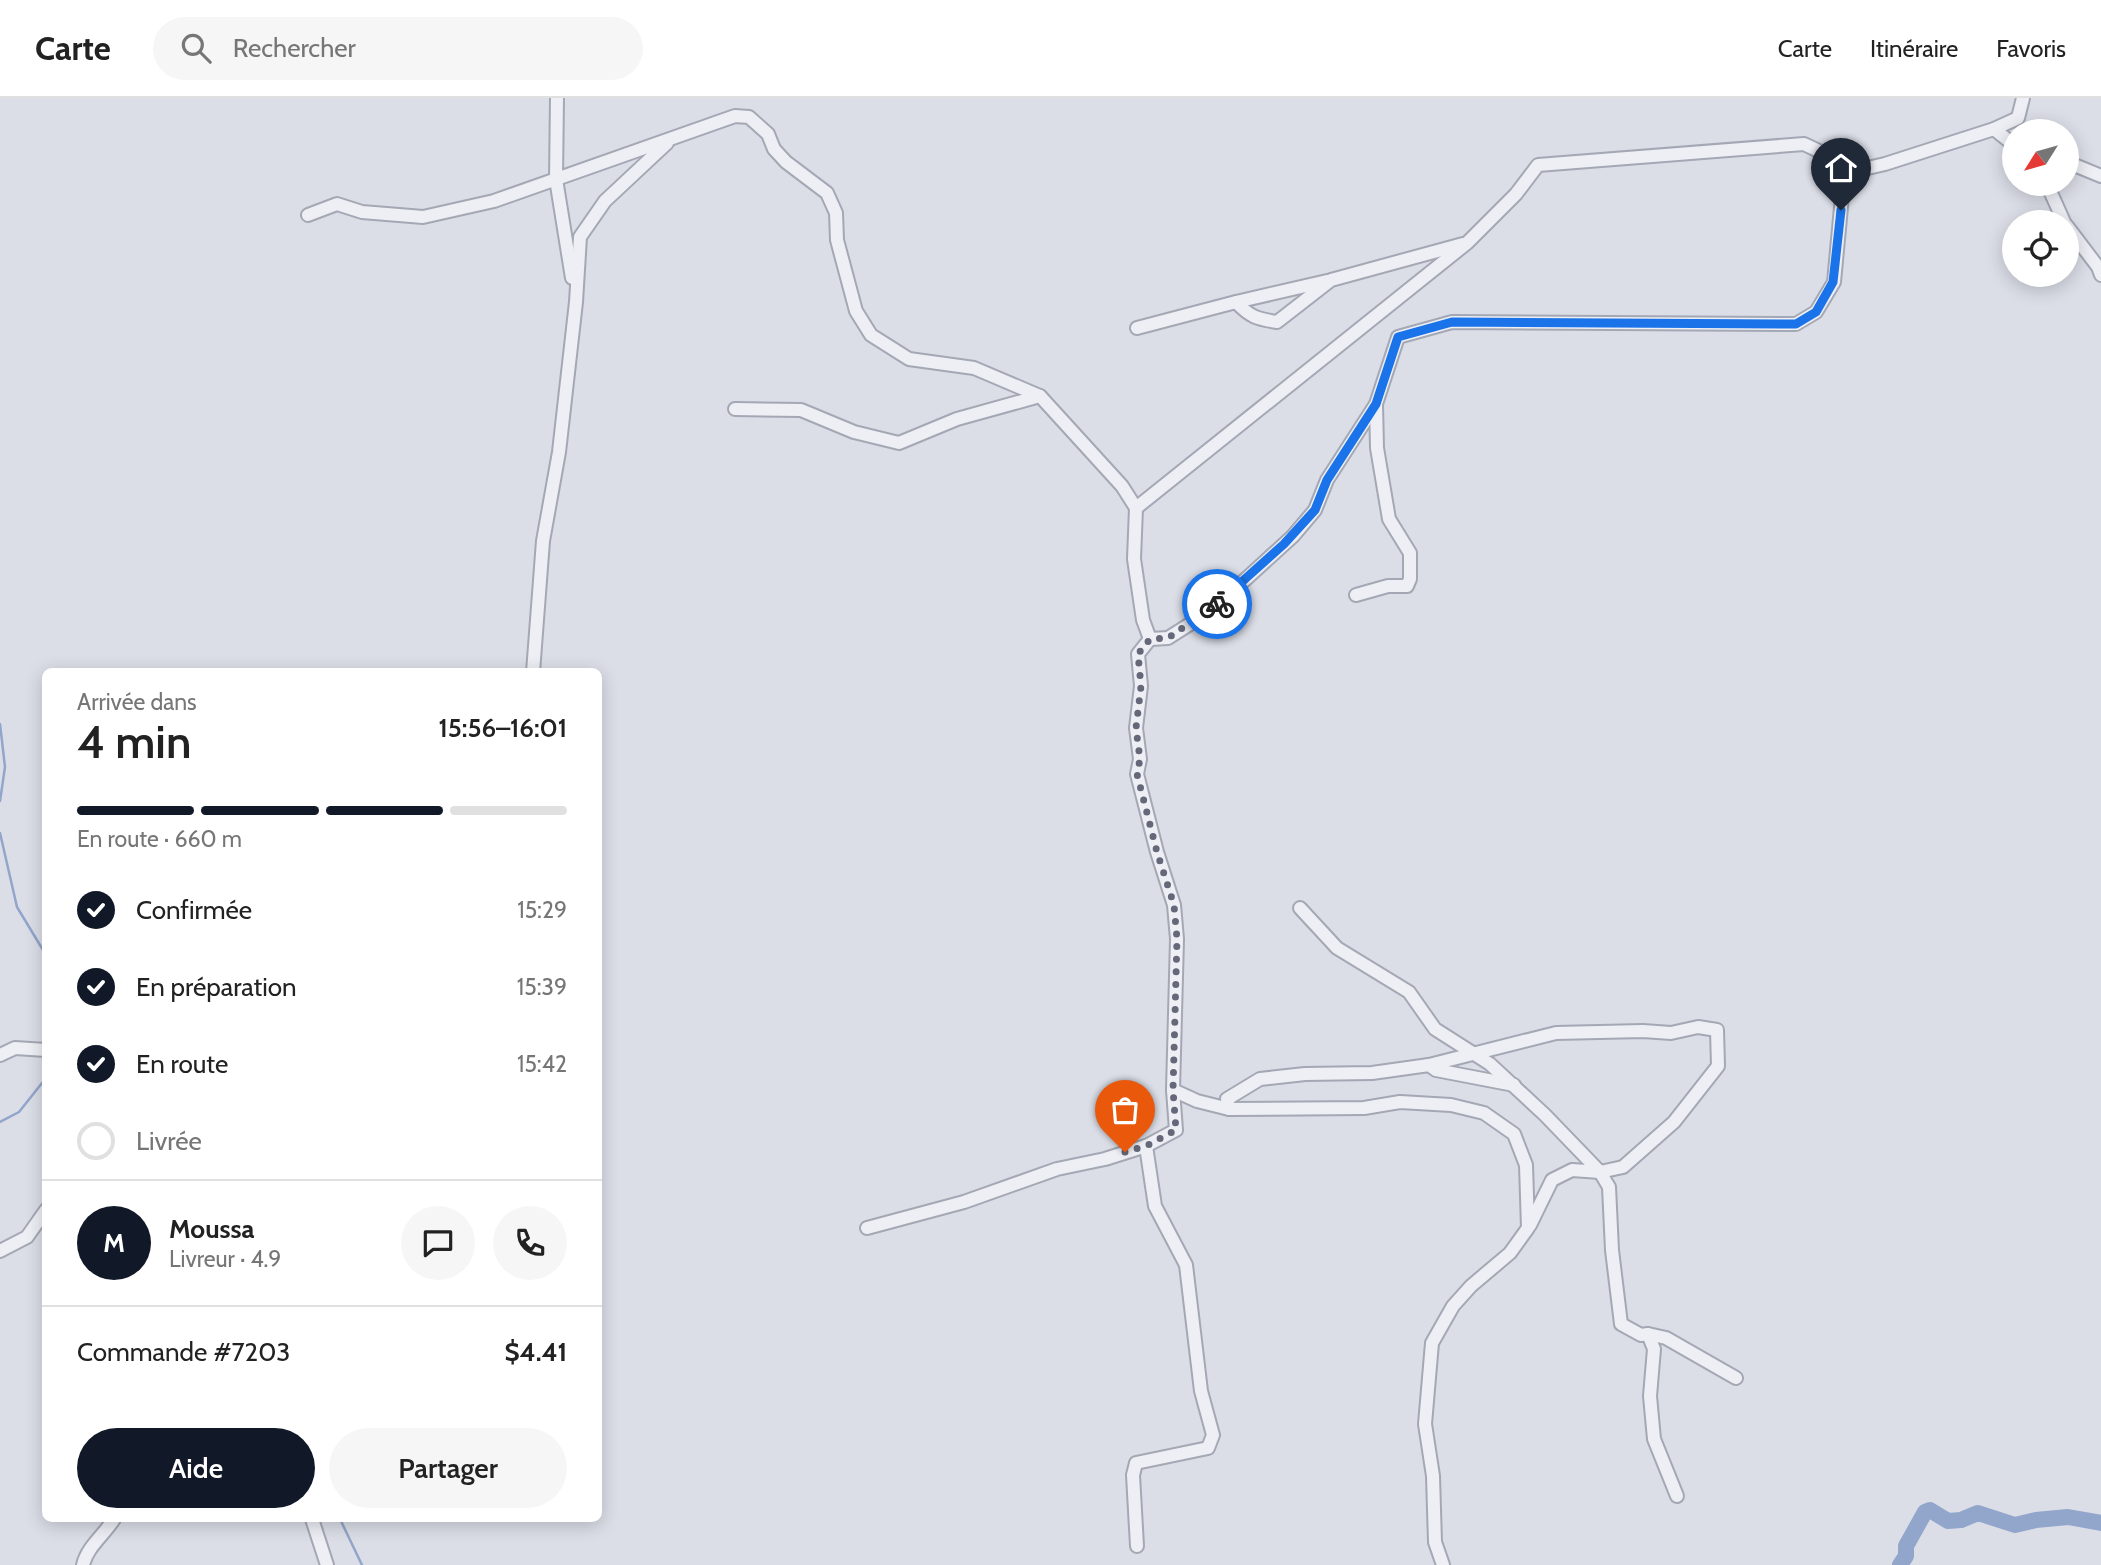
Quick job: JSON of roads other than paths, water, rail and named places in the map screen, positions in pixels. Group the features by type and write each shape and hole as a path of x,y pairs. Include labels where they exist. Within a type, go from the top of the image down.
{"street":[{"path":"557,98 556,179 576,302"},
{"path":"867,1228 964,1202 1057,1169 1105,1159 1146,1146 1176,1130 1173,1090 1177,939 1174,905 1137,774 1140,759 1136,728 1141,686 1138,654 1150,639 1168,638 1212,610 1293,536 1315,510 1327,480 1376,404 1398,337 1452,322 1796,324 1816,312 1833,282 1843,186 1851,176 1859,170 1994,129 2018,118 2023,98"},
{"path":"308,215 337,204 362,212 423,216 494,201 735,116 750,117 768,134 774,149 786,162 827,193 836,213 837,240 856,311 871,335 909,359 974,368 1040,396 1122,486 1136,508 1134,559 1143,620 1150,639"},
{"path":"1994,129 2002,135"},
{"path":"533,668 542,541 559,452 576,302 580,237 605,201 670,140"},
{"path":"1136,508 1467,243 1516,194 1538,164 1804,144 1859,170"},
{"path":"2079,167 2101,176"},
{"path":"2079,241 2101,275"},
{"path":"1137,328 1467,243"},
{"path":"1236,302 1248,314 1260,319 1278,321 1331,280"},
{"path":"735,409 801,410 854,432 899,443 957,419 1040,396"},
{"path":"1356,594 1388,586 1407,586 1410,579 1410,554 1388,519 1377,448 1376,404"},
{"path":"1300,908 1337,948 1409,992 1436,1029 1472,1052 1514,1085 1600,1172 1609,1187 1621,1324 1642,1335 1666,1338 1736,1378"},
{"path":"1229,1109 1227,1099 1260,1079 1305,1074 1372,1073 1429,1065 1556,1033 1671,1033 1698,1027 1717,1030 1718,1066 1674,1122 1623,1167 1600,1172 1572,1170 1552,1180 1528,1228 1510,1253 1471,1286 1452,1307 1432,1343 1425,1424 1433,1476 1435,1542 1443,1565"},
{"path":"0,1055 15,1048 42,1050"},
{"path":"1429,1065 1436,1070 1514,1085"},
{"path":"1173,1090 1197,1101 1229,1109 1364,1108 1400,1102 1451,1104 1484,1114 1514,1133 1526,1165 1528,1228"},
{"path":"1137,1546 1133,1475 1136,1463 1208,1448 1213,1435 1201,1391 1186,1265 1155,1206 1146,1146"},
{"path":"0,1251 27,1237 42,1216"},
{"path":"1648,1334 1654,1349 1650,1396 1654,1439 1677,1496"},
{"path":"83,1565 88,1549 106,1533 112,1522"},
{"path":"313,1522 327,1565"}],"waterway":[{"path":"0,724 5,767 0,801"},
{"path":"0,833 17,907 42,948"},
{"path":"0,1122 19,1112 42,1083"},
{"path":"1900,1565 1906,1556 1906,1546 1925,1512 1930,1510 1948,1521 1961,1520 1978,1513 2015,1525 2068,1517 2101,1523"},
{"path":"341,1522 362,1565"}]}
